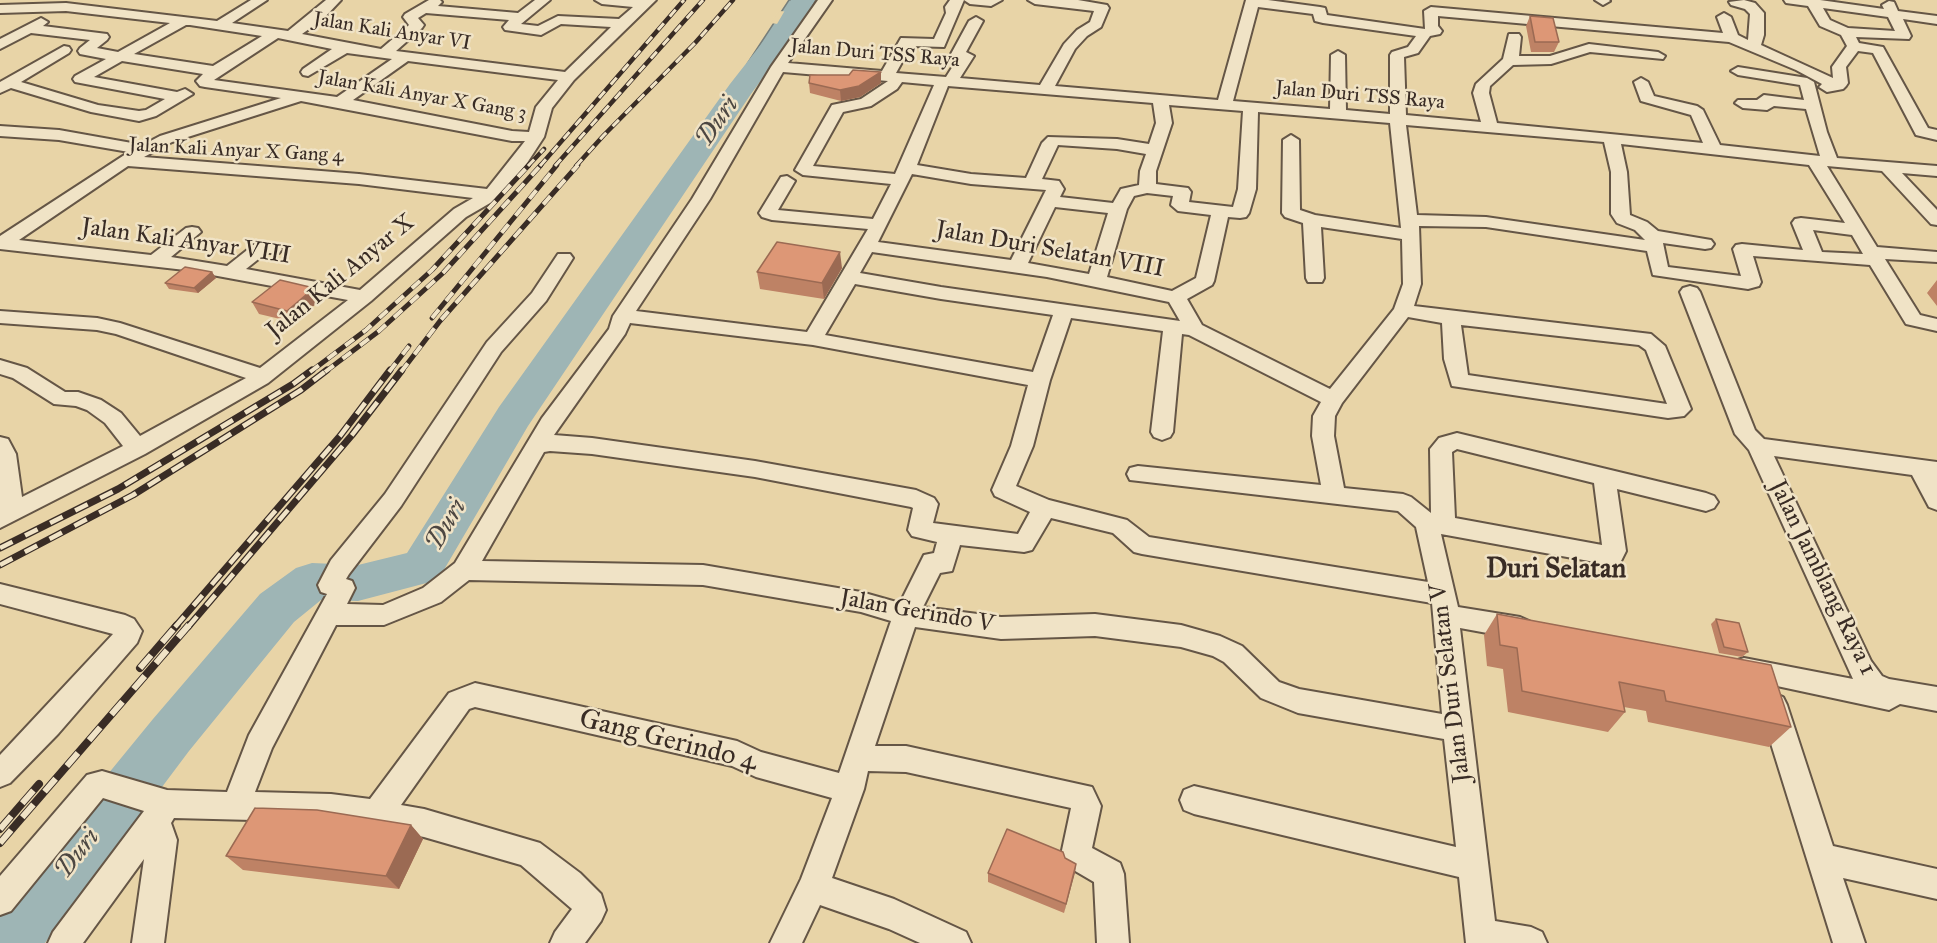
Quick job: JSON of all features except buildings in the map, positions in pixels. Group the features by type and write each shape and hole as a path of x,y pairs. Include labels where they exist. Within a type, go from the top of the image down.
{"street":[{"path":"220,26 260,0"},
{"path":"291,36 318,16 334,0"},
{"path":"384,53 417,25 418,23 410,18 438,0"},
{"path":"543,0 510,27 541,31 558,20 622,23"},
{"path":"602,0 646,2"},
{"path":"329,614 384,615 432,595 464,570 550,423 618,330 622,316 701,198 778,67 825,0"},
{"path":"957,0 952,7 953,13 939,44 906,41 891,86 866,103 837,108 803,170 904,174 1053,185 1055,189 1017,267"},
{"path":"970,0 993,2 995,0"},
{"path":"1035,0 1074,2 1102,8 1096,24 1082,33 1069,47 1046,88"},
{"path":"1791,0 1890,7 1937,20"},
{"path":"1224,104 1253,1 1320,11 1320,18 1323,19 1425,33 1435,32 1431,26 1431,11 1434,10 1732,38 1801,67 1838,86"},
{"path":"1735,1 1750,6 1757,13 1757,35 1752,46"},
{"name":"Jalan Kali Anyar X","path":"7,515 137,448 263,376 364,297 460,213 491,195 521,160 536,137 544,107 569,77 646,2"},
{"path":"1813,3 1827,25 1850,39 1878,50 1922,132 1937,135"},
{"path":"3,41 30,29 72,4"},
{"name":"Jalan Kali Anyar VI","path":"0,9 72,4 104,12 220,26 384,53 569,77"},
{"path":"1850,39 1904,36 1890,7"},
{"path":"424,9 521,17"},
{"path":"66,33 104,12"},
{"path":"30,29 66,33 110,32 138,16"},
{"path":"1724,17 1732,38"},
{"path":"180,97 80,79 183,21"},
{"path":"813,339 879,225 946,81 967,56 958,54 976,21"},
{"name":"Jalan Kali Anyar X Gang 3","path":"110,32 85,51 122,56 301,97 340,102 459,127 512,136 536,137"},
{"path":"1334,496 1323,436 1324,416 1334,399 1362,366 1402,310 1412,284 1410,228 1398,121 1397,55 1413,50 1425,33"},
{"path":"4,85 96,109 139,116 152,113 180,97 275,34"},
{"path":"1490,128 1481,93 1483,84 1510,61 1513,54 1514,37"},
{"path":"1838,86 1841,83 1839,67 1850,39"},
{"path":"308,72 351,47"},
{"path":"1510,61 1551,60 1589,48 1658,56"},
{"path":"4,85 64,50"},
{"path":"1338,55 1338,114"},
{"path":"340,102 405,56"},
{"name":"Jalan Duri TSS Raya","path":"778,67 1046,88 1398,121 1611,138 1937,171"},
{"path":"1738,71 1806,81 1823,161 1856,230 1913,320 1937,325"},
{"path":"1641,82 1648,100 1692,109 1698,113 1714,150"},
{"path":"1808,86 1838,86"},
{"name":"Jalan Kali Anyar X Gang 3","path":"125,161 166,139 301,97"},
{"path":"1147,188 1148,171 1164,123 1160,99"},
{"path":"1743,103 1767,105 1764,100 1812,105"},
{"path":"1089,310 1118,209 1127,193 1147,188 1182,192 1180,205 1184,207 1240,213 1247,189 1251,106"},
{"path":"0,131 59,135 144,150"},
{"path":"1611,138 1619,172 1620,214 1623,219 1641,226 1654,242 1662,273 1749,283 1752,282 1742,249 1815,257 1937,257"},
{"path":"1032,184 1050,143 1054,140 1117,144 1154,150"},
{"path":"1291,140 1291,213 1312,220 1410,228 1486,222 1654,242 1705,243"},
{"name":"Jalan Kali Anyar X Gang 4","path":"0,243 125,161 359,179 491,195"},
{"path":"1887,167 1937,220"},
{"path":"787,181 768,213 879,225"},
{"path":"1049,201 1118,209"},
{"path":"1175,297 1205,281 1221,211"},
{"path":"1312,220 1315,278"},
{"path":"1815,257 1801,223 1856,230"},
{"path":"156,261 192,232"},
{"name":"Jalan Kali Anyar VIII","path":"0,243 231,272 364,297"},
{"name":"Jalan Duri Selatan VIII","path":"868,246 1017,267 1175,297 1194,328"},
{"path":"231,272 262,247 273,249"},
{"path":"236,805 259,744 343,588 335,576 393,500 439,433 476,371 522,313 539,297 564,258"},
{"path":"850,277 1064,311 1194,328 1334,399"},
{"name":"Jalan Jamblang Raya 1","path":"1690,292 1746,434 1758,446 1861,669 1873,684 1886,690 1937,699"},
{"path":"1402,310 1451,318 1644,339 1655,346 1680,409 1668,411 1459,381 1454,359 1451,318"},
{"path":"1064,311 1040,380 1022,446 1003,490 1044,508 1119,526 1142,544 1151,547 1445,605 1539,627"},
{"path":"622,316 813,339 1040,380"},
{"path":"0,317 98,324 120,328 263,376"},
{"path":"1162,432 1173,325"},
{"path":"0,367 20,373 61,399 78,399 94,405 113,418 137,448"},
{"name":"Jalan Duri Selatan V","path":"1481,939 1456,729 1445,605 1433,519 1441,449 1457,441 1604,477"},
{"path":"538,445 550,442 592,446 755,469 916,499 926,504 920,530 951,536 1024,543 1044,508"},
{"path":"0,445 5,454 7,515"},
{"name":"Jalan Jamblang Raya 1","path":"1758,446 1928,469 1937,501"},
{"path":"1138,474 1403,504 1433,519 1611,556 1614,551 1613,535 1604,477 1706,502"},
{"path":"786,943 813,887 850,789 856,758 906,615 933,562 943,564 951,536"},
{"name":"Jalan Gerindo V","path":"464,570 704,575 861,602 906,615 1000,628 1095,625 1181,636 1220,647 1233,654 1270,690 1298,701 1456,729"},
{"path":"0,774 28,746 128,635 129,631 125,626 1,592"},
{"path":"1715,664 1937,708"},
{"path":"1762,673 1850,943"},
{"name":"Gang Gerindo 4","path":"377,814 459,701 475,695 737,754 756,764 850,789"},
{"path":"856,758 906,759 1082,797 1086,800 1086,806 1076,855 1109,874 1113,943"},
{"path":"0,900 86,795 97,784 102,784 158,810 236,805 331,808 424,823 529,853 569,884 590,905 572,942"},
{"path":"1194,800 1473,866"},
{"path":"64,943 158,810"},
{"path":"148,943 162,840 158,810"},
{"path":"1821,858 1937,884"},
{"path":"813,887 894,915 955,943"},
{"path":"1481,939 1531,943"}],"water":[{"path":"789,0 815,0 774,67 747,64"}],"pier":[{"path":"779,11 805,13 794,26 770,23"}],"waterway":[{"name":"Duri","path":"8,943 171,735 277,608 312,581 358,583 422,567 513,417 740,90 788,26 803,0"}],"railway":[{"path":"540,166 684,0"},
{"path":"555,166 703,0"},
{"path":"576,166 695,43 733,0"},
{"path":"528,166 544,149"},
{"path":"310,372 366,330 432,270 529,165"},
{"path":"325,372 379,331 443,273 541,165"},
{"path":"432,318 557,165"},
{"path":"401,372 440,321 578,165"},
{"path":"389,372 409,346"},
{"path":"0,548 118,489 293,384 312,370"},
{"path":"0,565 133,495 301,390 327,370"},
{"path":"175,627 340,436 390,370"},
{"path":"188,627 352,435 402,370"},
{"path":"140,668 177,625"},
{"path":"0,843 189,625"},
{"path":"0,829 39,784"}],"district":[{"name":"Duri Selatan","path":"1556,570"}]}
